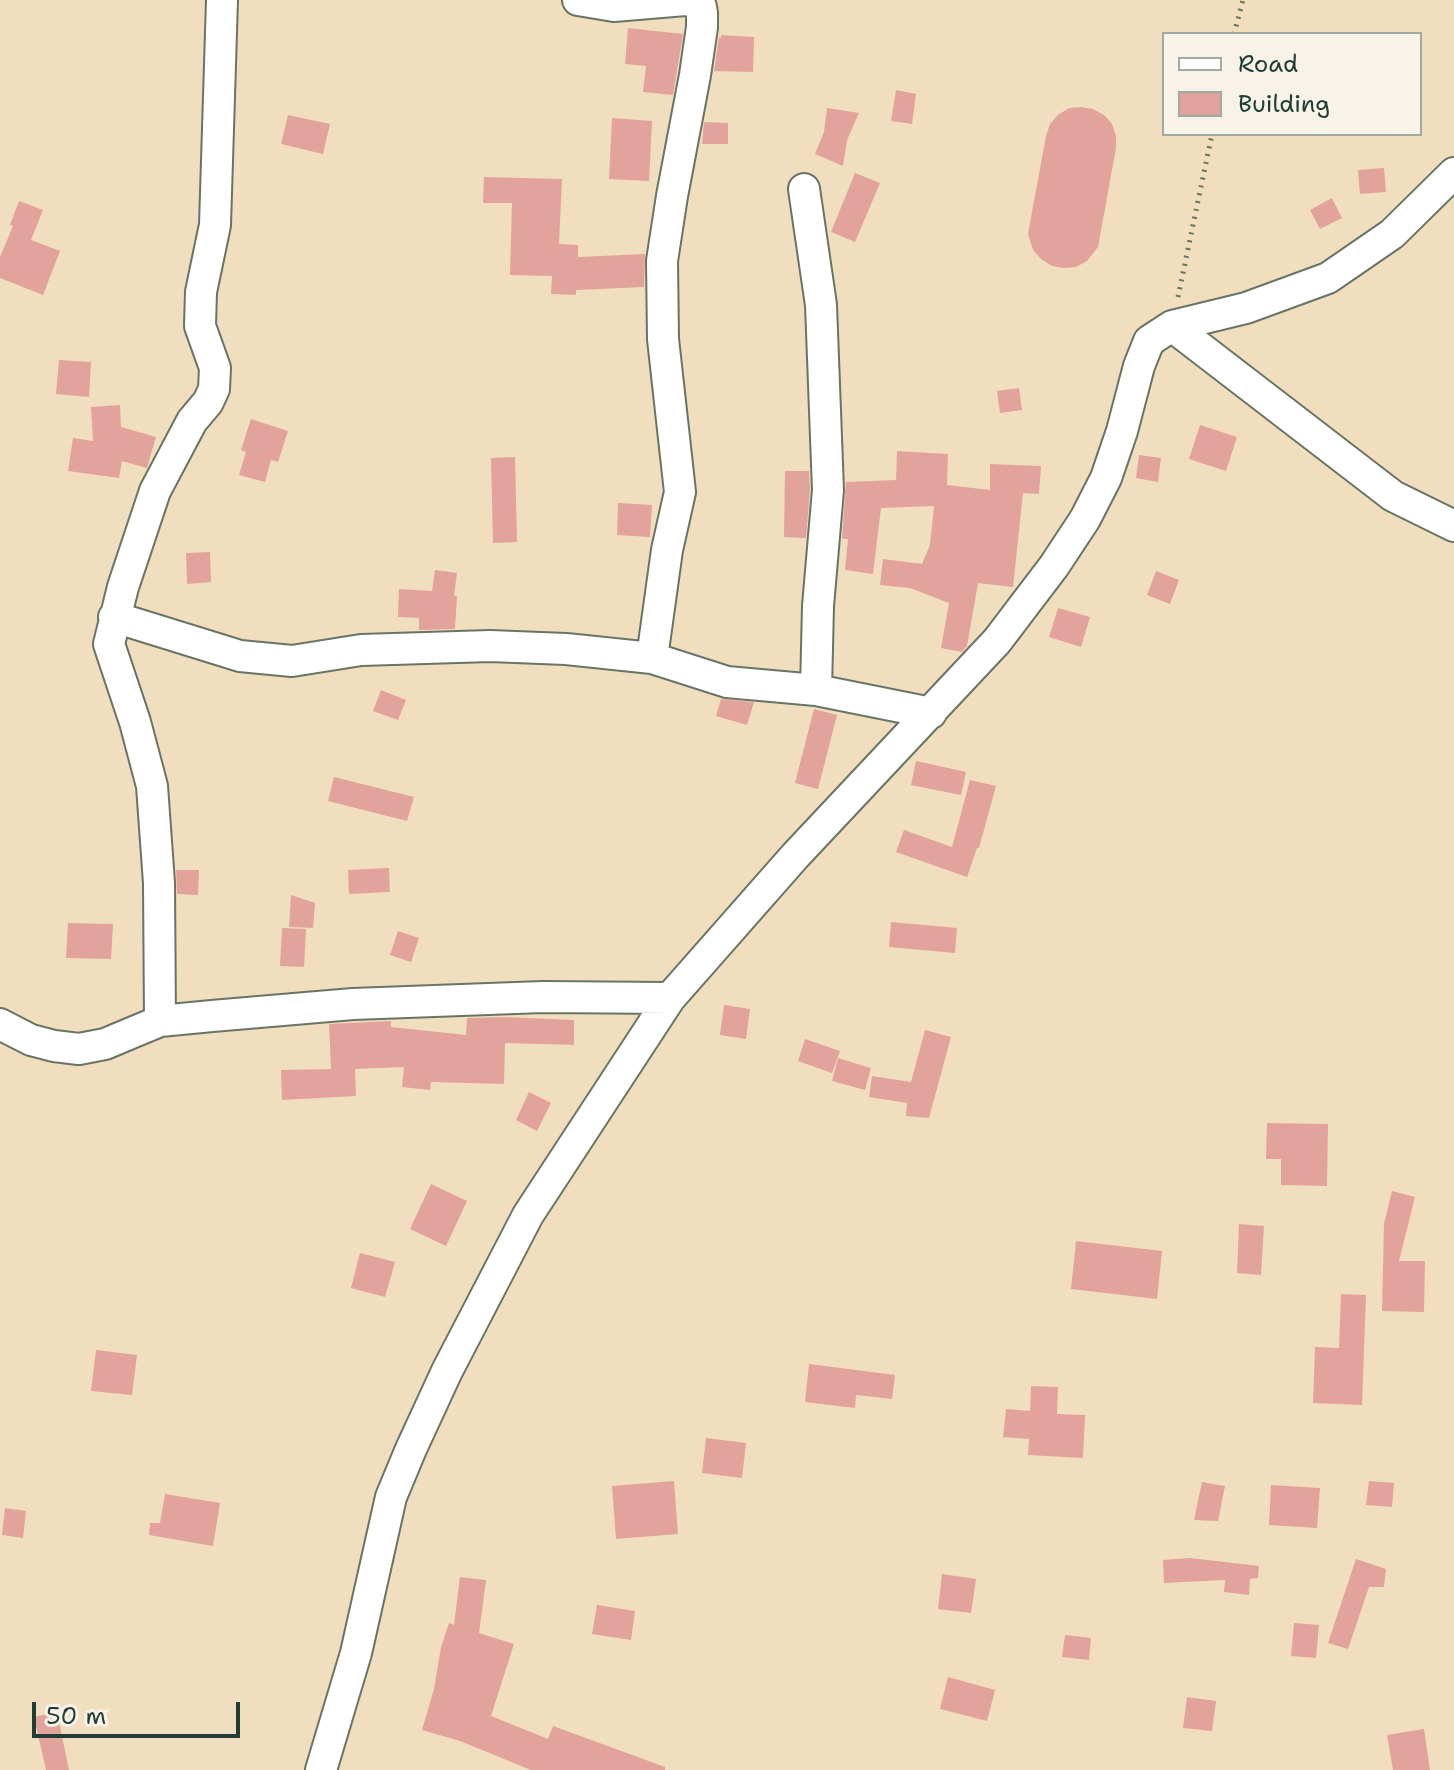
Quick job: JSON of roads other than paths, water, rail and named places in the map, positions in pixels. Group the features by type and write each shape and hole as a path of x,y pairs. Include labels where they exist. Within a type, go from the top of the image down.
{"street":[{"path":"160,1021 159,883 152,786 109,644 114,617 155,491 192,421 208,402 214,389 215,368 200,326 201,292 215,225 222,0"},
{"path":"578,0 614,6 685,0 696,2 702,13 695,75 662,261 663,339 680,492 667,550 652,658"},
{"path":"321,1770 356,1653 391,1497 411,1449 447,1371 528,1215 670,998 795,856 997,641 1054,566 1085,519 1106,478 1149,341 1172,326 1246,308 1328,278 1392,234 1454,173"},
{"path":"804,189 821,305 828,490 818,606 816,690"},
{"path":"1172,326 1393,496 1454,526"},
{"path":"114,617 240,656 292,661 361,650 490,646 566,649 652,658 727,682 816,690 931,713"},
{"path":"0,1024 31,1040 79,1049 105,1044 160,1021 353,1004 543,997 670,998"}]}
